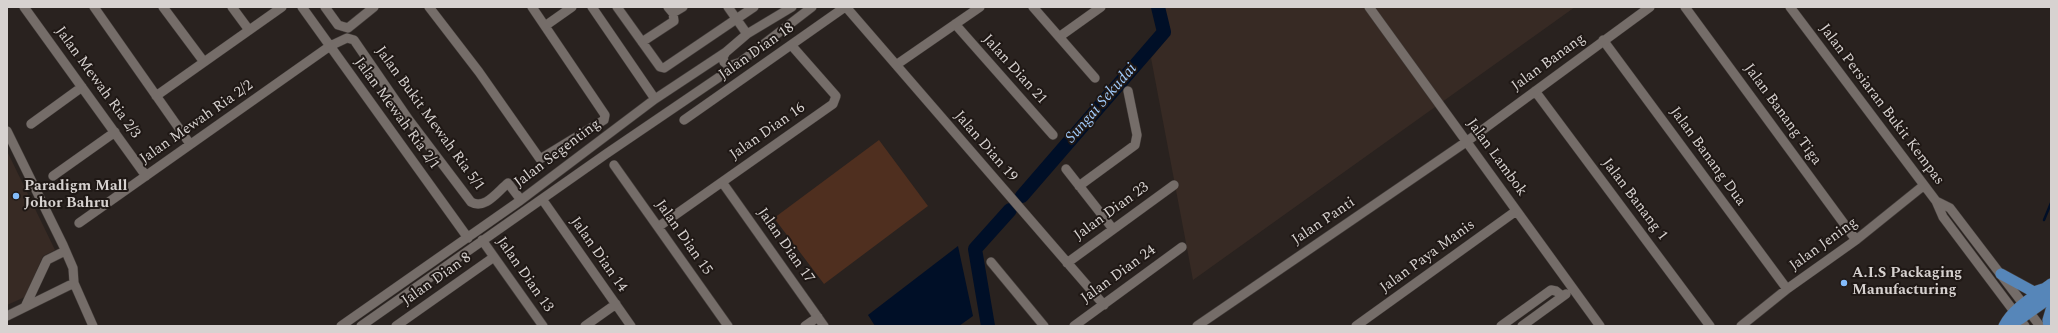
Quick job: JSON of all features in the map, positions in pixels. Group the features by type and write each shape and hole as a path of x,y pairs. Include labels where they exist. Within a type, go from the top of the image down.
{"main road":[{"path":"2001,274 2034,292 2051,284"},
{"path":"2007,326 2020,319 2027,308 2051,284"},
{"path":"2027,308 2051,297"},
{"path":"2049,326 2048,320 2051,310"},
{"path":"2004,326 2008,318 2020,319"}],"street":[{"name":"Jalan Mewah Ria 2/3","path":"24,7 146,176"},
{"path":"94,7 190,144"},
{"path":"163,7 204,62"},
{"path":"232,7 249,30"},
{"path":"156,96 282,7"},
{"name":"Jalan Mewah Ria 2/1","path":"302,7 468,238"},
{"path":"325,7 338,25 348,28 374,7"},
{"path":"429,7 478,72 540,159 604,120 605,115 532,7"},
{"path":"545,26 572,7"},
{"path":"592,7 656,99"},
{"path":"617,7 660,67 668,67 754,7"},
{"path":"642,42 674,21 671,10 683,7"},
{"path":"728,7 747,34"},
{"name":"Jalan Segenting","path":"341,326 521,200 656,99 726,52 747,34 792,7"},
{"name":"Jalan Segenting","path":"361,326 482,240 739,63 812,7"},
{"name":"Jalan Dian 18","path":"684,120 792,46 845,7"},
{"name":"Jalan Dian 19","path":"845,7 1104,305"},
{"path":"896,66 980,7"},
{"path":"1033,7 1095,78"},
{"path":"1060,37 1101,7"},
{"name":"Jalan Lambok","path":"1369,7 1600,326"},
{"name":"Jalan Banang","path":"1466,142 1650,7"},
{"name":"Jalan Banang Tiga","path":"1685,7 1856,240"},
{"name":"Jalan Persiaran Bukit Kempas","path":"1790,7 1923,186 1936,201 1943,217 2020,319"},
{"name":"Jalan Dian 21","path":"955,24 1053,134"},
{"name":"Jalan Bukit Mewah Ria 5/1","path":"330,46 347,38 354,40 409,120 471,202 476,205 482,205 508,183 521,200"},
{"name":"Jalan Banang Dua","path":"1603,40 1787,289"},
{"name":"Jalan Mewah Ria 2/2","path":"79,223 330,46"},
{"name":"Jalan Dian 16","path":"658,227 835,101 836,96 792,46"},
{"path":"726,52 724,62 729,66 739,63"},
{"path":"687,77 693,75 702,79 703,82 697,92"},
{"path":"31,124 82,87"},
{"path":"1080,186 1135,146 1137,135 1128,91"},
{"name":"Jalan Banang 1","path":"1535,91 1710,326"},
{"path":"7,131 65,251 72,268 74,283 93,326"},
{"path":"53,176 115,132"},
{"name":"Jalan Panti","path":"1197,326 1208,323 1466,142"},
{"name":"Jalan Dian 15","path":"614,165 728,326"},
{"path":"1066,169 1113,229"},
{"name":"Jalan Dian 17","path":"722,182 824,326"},
{"name":"Jalan Dian 23","path":"1067,263 1174,184"},
{"name":"Jalan Jening","path":"1741,326 1787,289 1856,240 1923,186"},
{"name":"Jalan Dian 14","path":"542,199 631,326"},
{"name":"Jalan Persiaran Bukit Kempas","path":"1936,201 1950,208 2040,326"},
{"name":"Jalan Paya Manis","path":"1356,326 1516,211"},
{"name":"Jalan Dian 13","path":"482,240 543,326"},
{"name":"Jalan Dian 24","path":"1074,326 1182,247"},
{"path":"29,305 47,260 65,251"},
{"name":"Jalan Dian 8","path":"396,326 494,257"},
{"path":"991,262 1044,326"},
{"path":"7,316 74,283"},
{"path":"1522,326 1573,288"},
{"path":"1501,326 1551,290 1556,291 1562,296"},
{"path":"584,326 616,304"},
{"path":"805,326 818,317"}],"shaded area":[{"path":"1162,7 1575,7 1193,280 1151,58 1169,36"},
{"path":"879,140 928,206 824,284 774,218"},
{"name":"Paradigm Mall Johor Bahru","path":"7,151 55,250 43,256 25,297 7,305"}],"water":[{"path":"958,246 973,316 959,326 875,326 868,315"}],"waterway":[{"name":"Sungai Sekudai","path":"1022,196 1164,32 1158,7"},
{"path":"2044,220 2051,203"},
{"name":"Sungai Sekudai","path":"988,326 975,249 1010,210"}],"place":[{"name":"Paradigm Mall Johor Bahru","path":"16,196"},
{"name":"A.I.S Packaging Manufacturing","path":"1844,283"}]}
